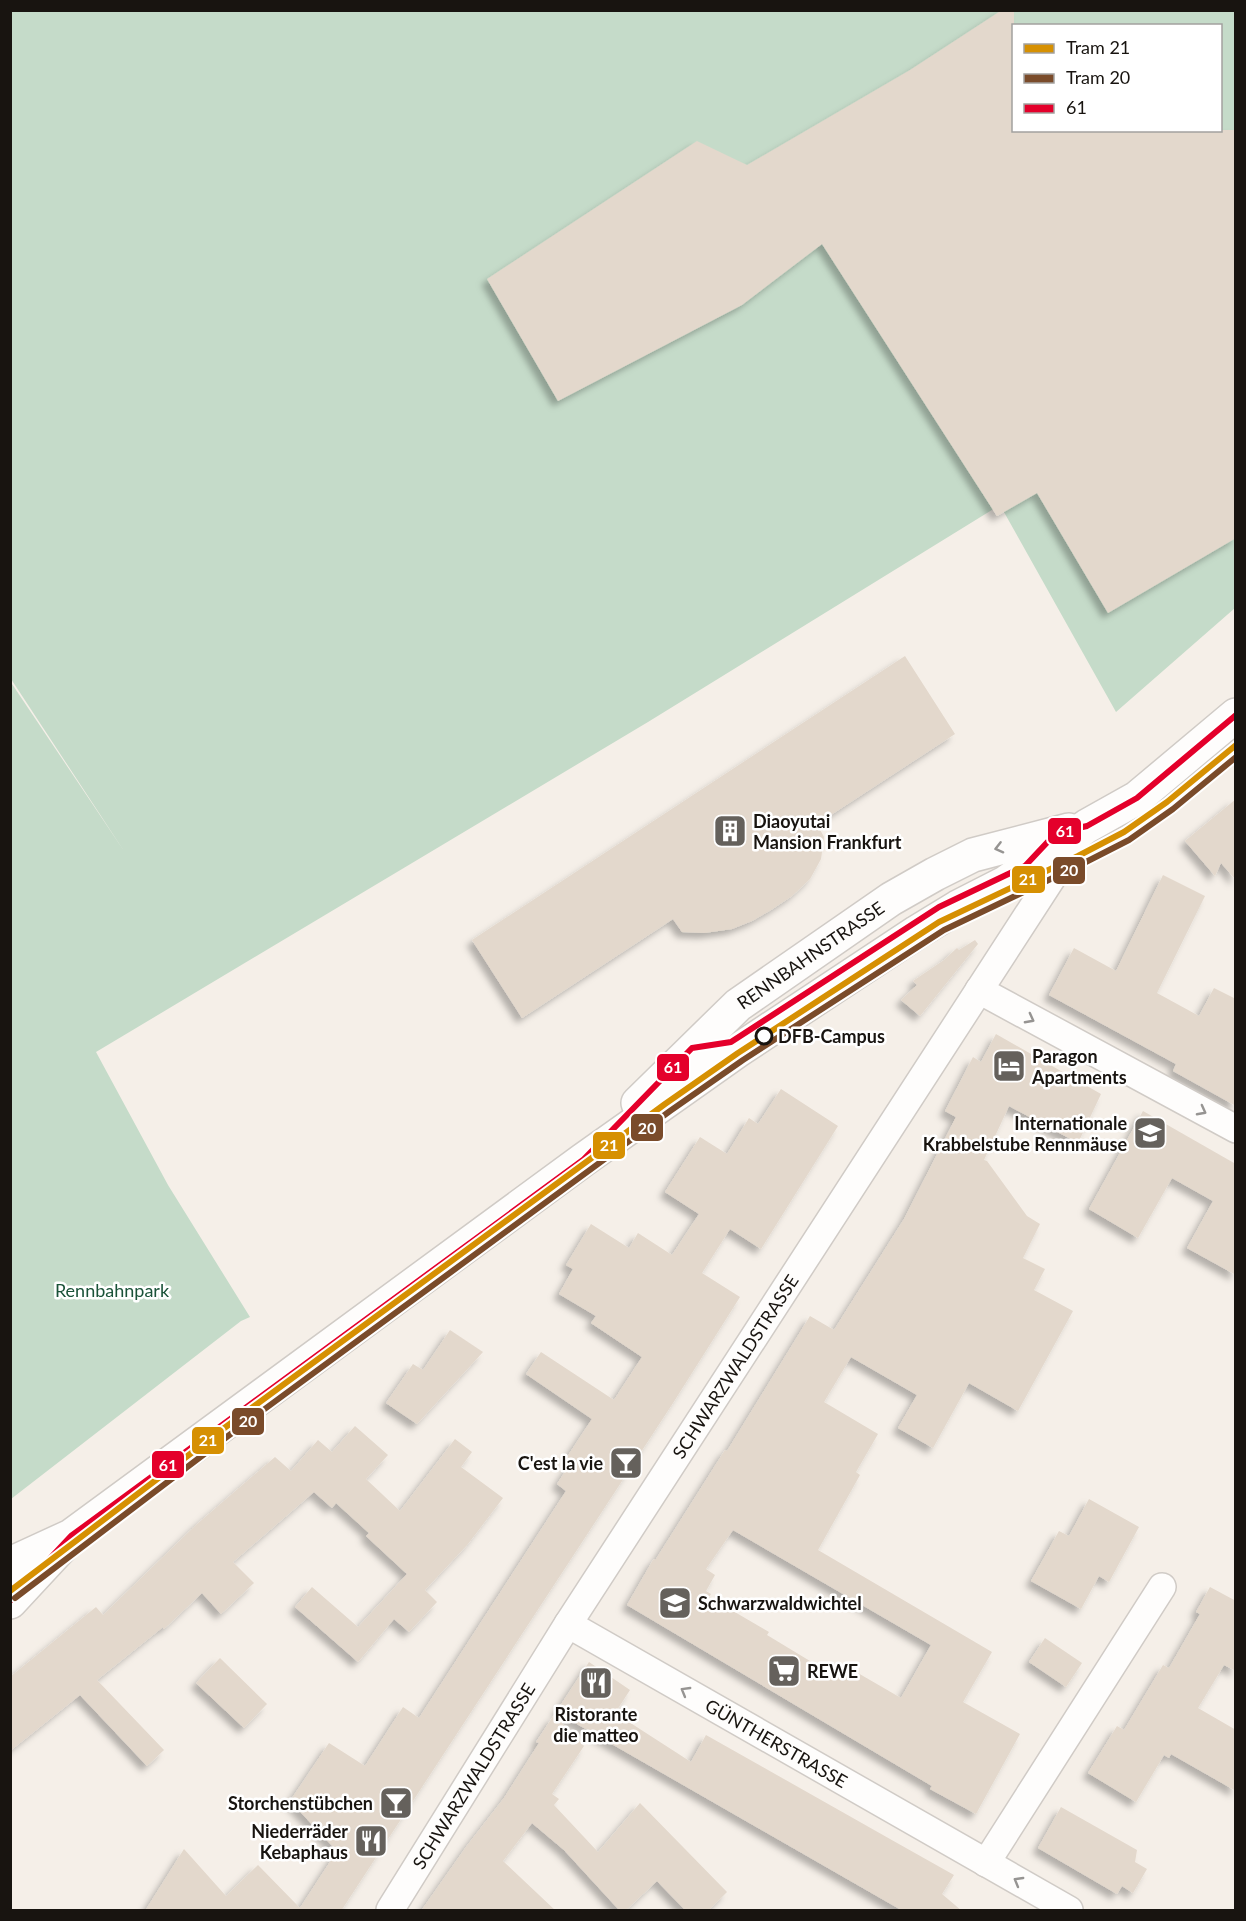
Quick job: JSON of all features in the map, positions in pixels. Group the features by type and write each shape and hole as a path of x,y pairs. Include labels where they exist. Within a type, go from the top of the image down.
{"main road":[{"name":"RENNBAHNSTRASSE","path":"10,1602 71,1536 583,1160 737,1051 917,932 1016,876 1087,826 1137,798 1236,715"},
{"name":"RENNBAHNSTRASSE","path":"10,1564 71,1536"}],"street":[{"name":"SCHWARZWALDSTRASSE","path":"390,1911 568,1624 1075,840 1087,826"},
{"path":"979,990 1236,1129"},
{"path":"986,1863 1162,1587"},
{"name":"GÜNTHERSTRASSE","path":"568,1624 1069,1911"}],"green space":[{"name":"Rennbahnpark","path":"11,11 1235,11 1235,608 1116,712 1000,505 648,722 96,1052 168,1185 250,1317 241,1321 11,1499 10,681 124,851 11,679"}],"building":[{"path":"1002,10 1014,10 1012,132 1222,132 1222,130 1236,130 1236,538 1108,613 1037,493 997,516 822,244 742,305 558,401 487,279 697,141 747,165 910,70"},
{"name":"Diaoyutai Mansion Frankfurt","path":"905,656 955,734 817,824 824,837 821,859 810,879 792,896 771,910 732,929 704,933 682,932 673,919 522,1018 472,940"},
{"path":"1236,799 1236,880 1221,863 1215,876 1185,841"},
{"path":"1163,875 1205,896 1157,993 1199,1016 1214,988 1236,999 1236,1106 1173,1071 1176,1064 1049,995 1074,948 1116,971"},
{"path":"975,940 978,944 920,1016 901,1000 917,985 913,981 944,960 957,948 959,950"},
{"path":"996,1034 1101,1094 1078,1143 1009,1106 984,1160 1027,1216 1040,1224 1023,1258 1045,1269 1034,1290 1073,1311 1018,1411 969,1383 933,1448 898,1428 917,1395 851,1357 824,1402 878,1434 856,1472 860,1475 818,1550 992,1652 963,1702 1020,1734 976,1814 930,1789 932,1786 627,1605 653,1560 656,1559 725,1450 727,1451 810,1316 834,1330 904,1219 956,1117 945,1111 973,1057 981,1062","holes":["733,1530 931,1645 901,1698 851,1669 843,1681 767,1635 769,1632 709,1597 711,1594 706,1591 715,1575 706,1569"]},
{"path":"781,1089 838,1126 761,1249 730,1229 702,1273 740,1297 341,1911 145,1911 184,1849 226,1896 258,1865 300,1908 337,1851 290,1801 329,1743 365,1766 403,1707 419,1718 566,1491 557,1484 572,1461 567,1457 592,1419 526,1374 541,1352 614,1400 642,1357 591,1323 596,1316 559,1294 573,1269 566,1265 591,1224 629,1248 638,1233 672,1255 699,1214 665,1192 700,1137 727,1154 749,1118 758,1124"},
{"path":"1143,1111 1234,1163 1236,1161 1236,1275 1187,1248 1213,1201 1172,1178 1138,1238 1089,1209"},
{"path":"450,1330 483,1352 417,1424 386,1403 413,1364 423,1370"},
{"path":"355,1426 388,1455 366,1479 400,1511 455,1439 472,1452 461,1467 503,1498 468,1544 425,1590 437,1602 409,1632 394,1619 358,1662 295,1607 312,1587 358,1627 407,1574 366,1536 369,1533 336,1503 332,1508 314,1492 233,1562 254,1583 221,1614 202,1593 164,1629 163,1627 97,1680 164,1750 147,1766 80,1695 10,1751 10,1677 96,1607 103,1615 196,1525 275,1457 291,1471 318,1440 332,1452"},
{"path":"1089,1499 1139,1527 1109,1582 1099,1576 1081,1609 1031,1581 1059,1531 1069,1536"},
{"path":"1210,1587 1236,1601 1236,1671 1224,1665 1198,1708 1236,1730 1236,1791 1171,1754 1169,1758 1164,1755 1136,1802 1088,1773 1117,1726 1124,1730 1163,1665 1169,1668 1200,1614 1196,1612"},
{"path":"1045,1638 1082,1663 1066,1687 1029,1662"},
{"path":"220,1658 267,1704 244,1728 196,1683"},
{"path":"589,1662 630,1690 615,1713 691,1762 706,1735 954,1875 942,1894 962,1911 903,1911 556,1712"},
{"path":"554,1715 584,1746 552,1794 559,1799 554,1805 598,1852 640,1803 727,1892 708,1911 686,1911 657,1881 625,1911 620,1911 564,1850 532,1823 503,1861 556,1911 421,1911 504,1798"},
{"path":"1061,1807 1137,1850 1135,1862 1147,1869 1133,1893 1122,1886 1117,1894 1038,1848"}],"tram line":[{"name":"21","path":"10,1591 223,1429 665,1104 738,1053 939,922 1124,832 1167,802 1236,745"},
{"name":"20","path":"15,1598 228,1436 670,1111 743,1060 944,930 1129,840 1173,809 1236,757"}],"transit line":[{"name":"61","path":"10,1601 71,1536 583,1160 692,1048 731,1042 939,907 1025,866 1056,833 1087,826 1137,798 1236,715"}],"place":[{"name":"Diaoyutai Mansion Frankfurt","path":"730,831"},
{"name":"DFB-Campus","path":"764,1036"},
{"name":"Paragon Apartments","path":"1009,1066"},
{"name":"Internationale Krabbelstube Rennmäuse","path":"1150,1133"},
{"name":"C'est la vie","path":"626,1463"},
{"name":"Schwarzwaldwichtel","path":"675,1603"},
{"name":"REWE","path":"784,1671"},
{"name":"Ristorante die matteo","path":"596,1683"},
{"name":"Storchenstübchen","path":"396,1803"},
{"name":"Niederräder Kebaphaus","path":"371,1841"}]}
